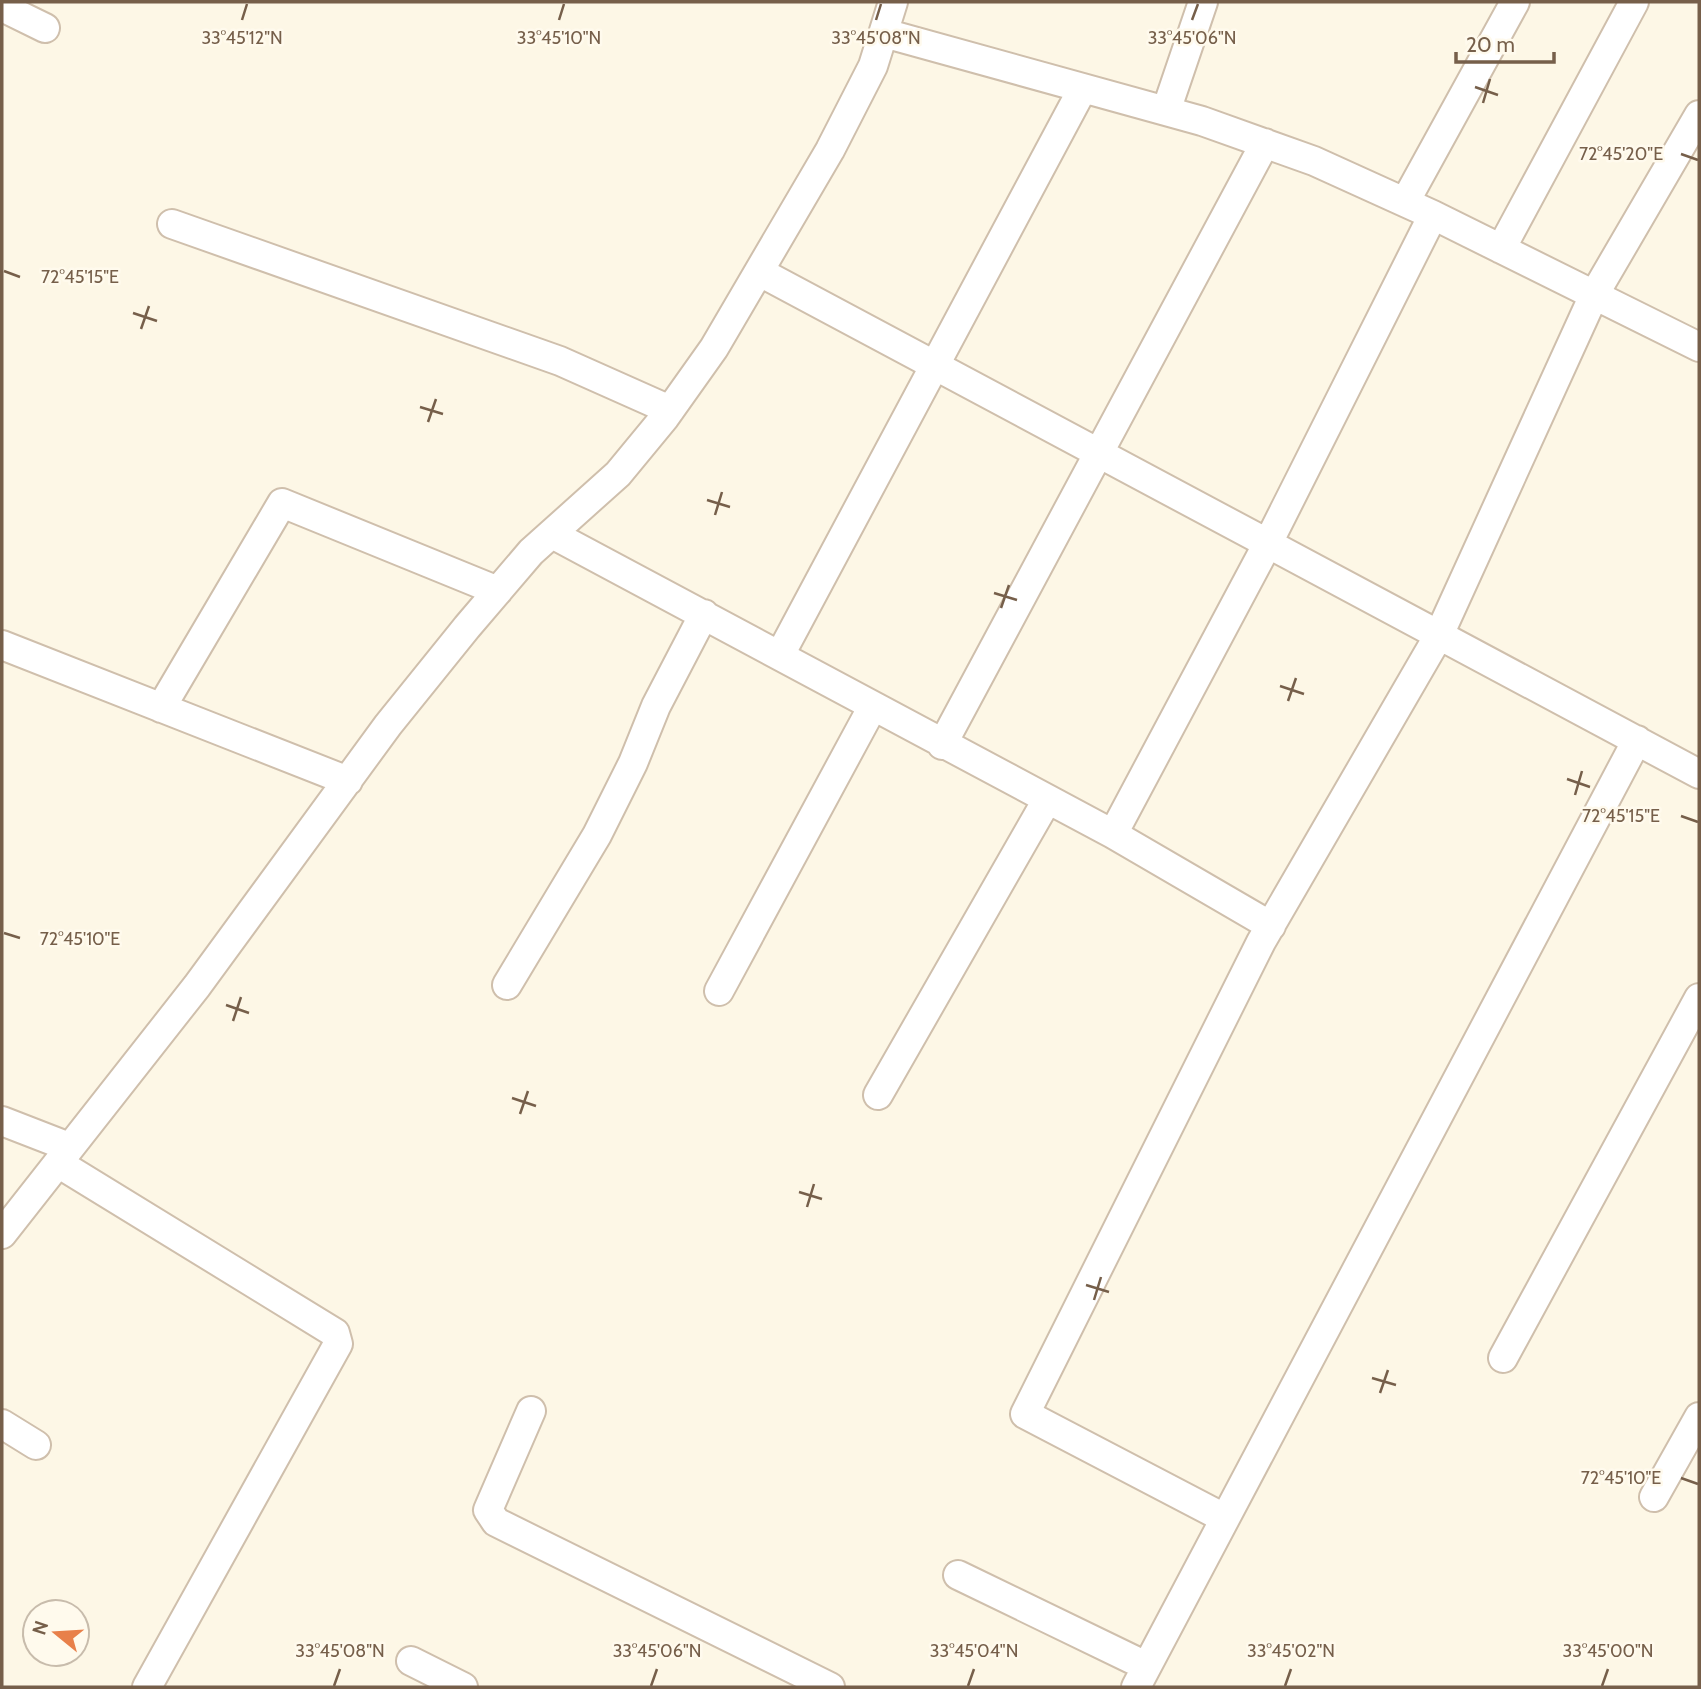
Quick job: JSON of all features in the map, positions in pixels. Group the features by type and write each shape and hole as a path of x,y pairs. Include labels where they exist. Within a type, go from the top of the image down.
{"street":[{"path":"2,1234 197,986 388,725 531,552 618,474 670,410 714,348 831,150 873,66 893,2"},
{"path":"1166,111 1203,2"},
{"path":"1405,202 1515,2"},
{"path":"1501,249 1634,2"},
{"path":"2,7 45,28"},
{"path":"884,33 1166,111 1314,161 1433,215 1699,347"},
{"path":"780,655 1083,88"},
{"path":"1224,1518 1025,1414 1271,926 1439,635 1594,295 1699,115"},
{"path":"942,744 1265,143"},
{"path":"1113,834 1268,543 1433,215"},
{"path":"172,224 560,361 670,410"},
{"path":"760,272 1699,774"},
{"path":"161,708 282,503 498,591"},
{"path":"552,534 1113,834 1271,926"},
{"path":"507,985 597,835 633,762 656,706 704,614"},
{"path":"2,645 348,781"},
{"path":"719,991 873,706"},
{"path":"958,1575 1141,1677 1637,740"},
{"path":"878,1095 1047,800"},
{"path":"1503,1358 1699,998"},
{"path":"2,1121 64,1155 335,1334 338,1344 147,1687"},
{"path":"531,1411 488,1510 496,1522 830,1687"},
{"path":"1654,1497 1699,1417"},
{"path":"2,1424 36,1445"},
{"path":"411,1661 463,1687"}]}
